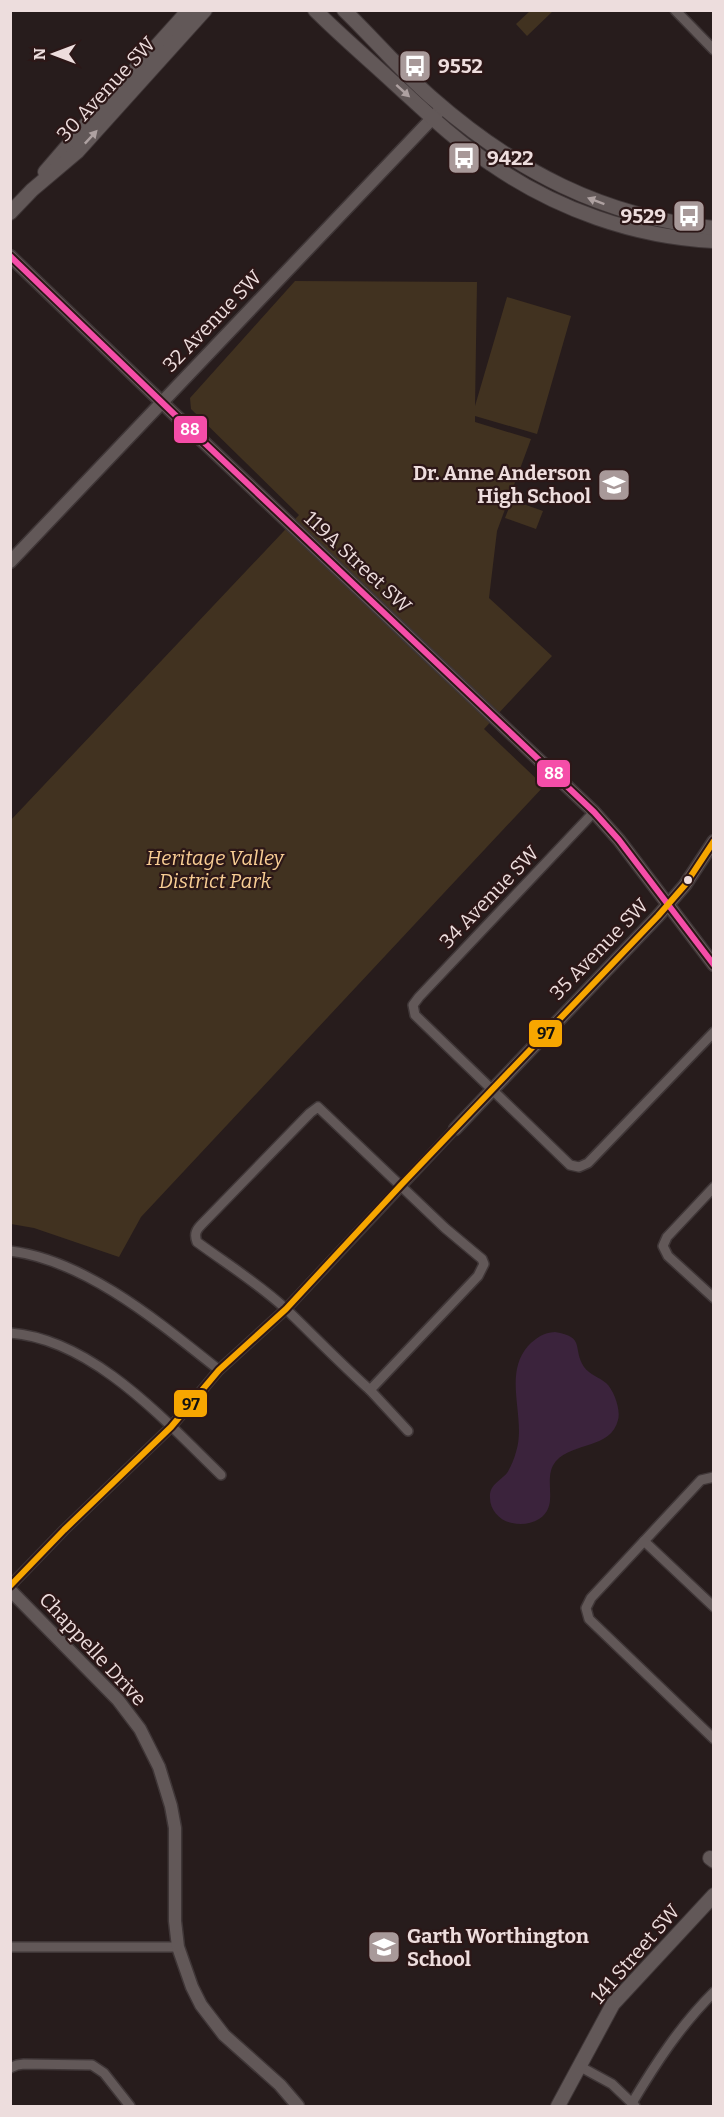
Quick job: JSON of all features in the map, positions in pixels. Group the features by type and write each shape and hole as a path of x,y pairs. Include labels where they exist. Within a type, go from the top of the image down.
{"main road":[{"name":"30 Avenue SW","path":"32,190 55,159 189,10"},
{"name":"30 Avenue SW","path":"10,213 32,190 77,152 205,10"},
{"path":"315,10 433,118 490,164 533,190 580,212 637,229 675,237 714,241"},
{"path":"336,10 356,22"},
{"path":"344,10 442,107 506,156 578,194 642,216 714,228"},
{"name":"141 Street SW","path":"558,2106 604,2020 624,1991 714,1894"}],"street":[{"path":"675,10 714,50"},
{"name":"32 Avenue SW","path":"10,562 442,107"},
{"name":"119A Street SW","path":"10,256 594,812 619,840 714,965"},
{"name":"34 Avenue SW","path":"492,1090 418,1019 414,1005 594,812"},
{"name":"35 Avenue SW","path":"454,1129 668,905 698,867 714,841"},
{"path":"492,1090 570,1165 579,1167 588,1163 714,1032"},
{"path":"370,1390 478,1276 484,1264 482,1259 445,1228 318,1107 309,1113 197,1230 195,1236 197,1242 239,1271 286,1309 327,1352 370,1390 408,1431"},
{"path":"10,1588 64,1530 171,1427 219,1370 286,1309 454,1129"},
{"path":"714,1187 667,1237 663,1246 668,1256 714,1298"},
{"path":"10,1251 59,1265 96,1281 153,1318 219,1370"},
{"path":"10,1333 52,1341 98,1364 138,1396 221,1475"},
{"path":"714,1478 701,1480 591,1598 586,1608 589,1619 714,1739"},
{"path":"644,1541 714,1607"},
{"name":"Chappelle Drive","path":"10,1588 118,1700 140,1729 159,1767 171,1806 175,1828 174,1884 178,1947 192,1987 224,2035 280,2085 298,2106"},
{"path":"10,1947 178,1947"},
{"path":"579,2066 612,2084 634,2105 662,2054 714,1992"},
{"path":"10,2068 24,2064 92,2065 104,2073 130,2106"}],"green space":[{"path":"530,11 553,11 527,36 516,24"},
{"name":"Heritage Valley District Park","path":"295,281 477,282 475,406 507,297 571,316 537,434 475,416 475,422 531,439 497,531 489,598 552,656 484,729 544,786 141,1217 119,1257 34,1228 11,1224 10,821 299,515 191,409 190,398"},
{"path":"512,500 543,511 536,529 505,518"}],"shaded area":[{"path":"547,1333 565,1334 575,1340 584,1367 609,1386 618,1406 619,1416 614,1429 608,1436 563,1455 556,1461 550,1476 549,1507 539,1519 522,1524 512,1523 496,1514 492,1507 490,1494 507,1473 519,1439 517,1370 520,1358 534,1340"}],"transit line":[{"name":"88","path":"10,256 594,812 619,840 714,965"},
{"name":"97","path":"10,1586 64,1530 171,1427 219,1370 286,1309 658,916 685,885 714,841"}],"place":[{"name":"9552","path":"415,66"},
{"name":"9422","path":"464,158"},
{"name":"9529","path":"689,216"},
{"name":"Dr. Anne Anderson High School","path":"614,485"},
{"name":"Garth Worthington School","path":"384,1947"}]}
